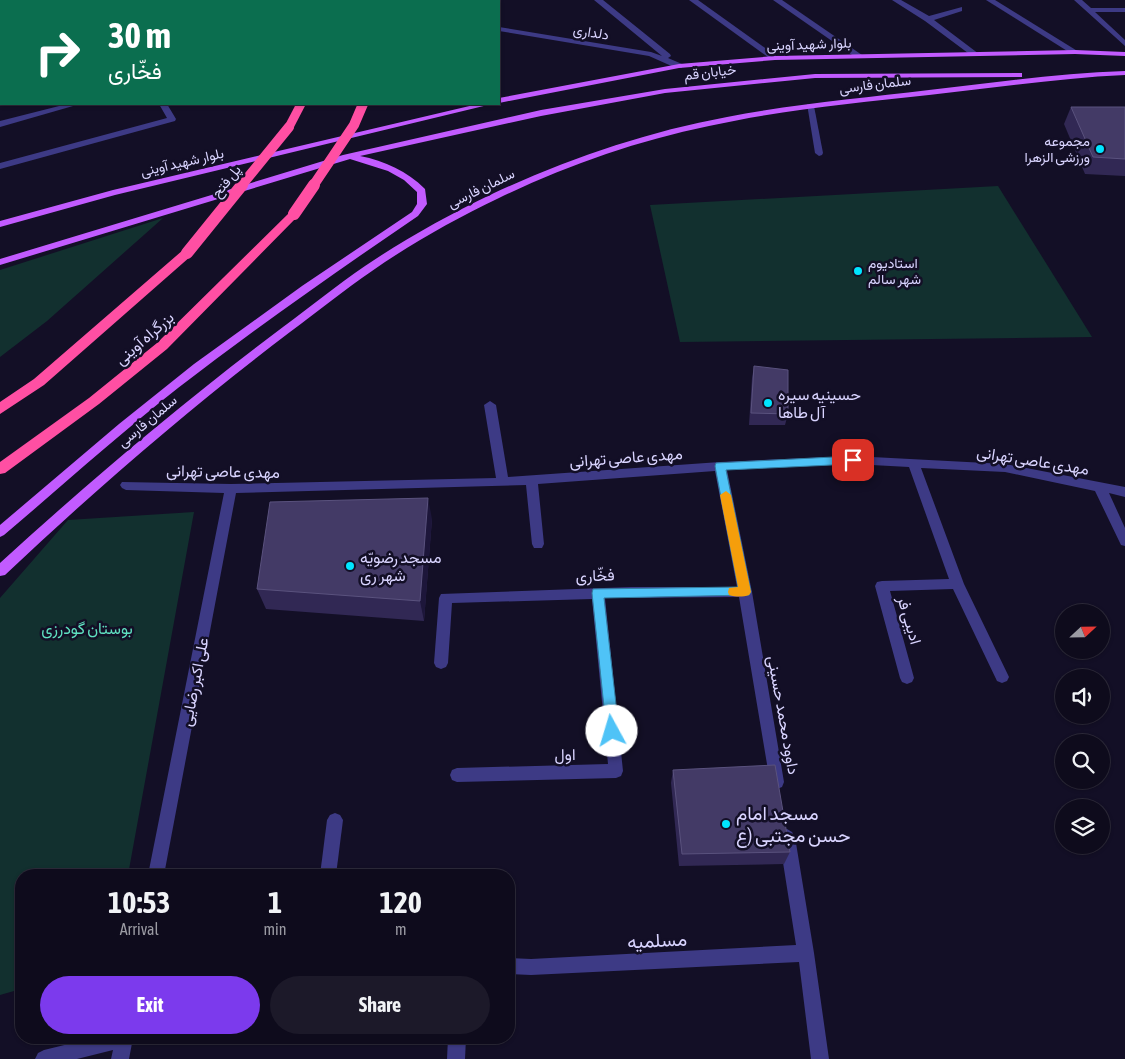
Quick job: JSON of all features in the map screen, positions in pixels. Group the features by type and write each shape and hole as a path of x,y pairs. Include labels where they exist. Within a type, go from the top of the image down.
{"highway":[{"name":"پل فتح","path":"0,409 39,382 187,253 289,127 301,105"},
{"name":"بزرگراه آوینی","path":"0,469 94,401 162,346 294,214 354,125 363,105"}],"main road":[{"name":"بلوار شهید آوینی","path":"500,101 678,66 775,58 1076,52 1125,54"},
{"path":"1084,74 1125,73"},
{"name":"سلمان فارسی","path":"0,571 81,495 219,380 379,261 478,204 529,181 597,155 703,124 810,106 1084,74"},
{"name":"خیابان قم","path":"346,157 541,113 665,91 741,82 815,76 1084,74"},
{"name":"بلوار شهید آوینی","path":"0,224 113,193 484,105"},
{"path":"0,262 346,157"},
{"name":"سلمان فارسی","path":"0,532 62,478 198,367 342,263 415,214 422,204 422,191 413,181 397,170 362,159 346,157"}],"street":[{"path":"598,0 678,66"},
{"path":"693,0 775,58"},
{"path":"777,0 858,55"},
{"path":"896,0 928,18 976,54"},
{"path":"990,0 1076,52"},
{"path":"1078,0 1125,44"},
{"path":"928,18 960,9"},
{"path":"1089,10 1125,10"},
{"name":"دلداری","path":"500,29 651,54 678,66"},
{"path":"0,124 72,105"},
{"path":"0,166 172,119 164,105"},
{"path":"810,106 819,153"},
{"path":"490,405 503,482"},
{"name":"مهدی عاصی تهرانی","path":"126,485 231,489 503,482 720,466 853,460 1005,468 1125,492"},
{"path":"913,463 957,584 1002,677"},
{"name":"داوود محمد حسینی","path":"720,466 745,592 780,798"},
{"path":"532,480 538,544"},
{"path":"1099,486 1125,541"},
{"name":"علی اکبر رضایی","path":"157,869 231,489"},
{"name":"ادیبی فر","path":"908,678 882,586 957,584"},
{"name":"فخّاری","path":"441,663 446,598 598,593 745,592"},
{"name":"اول","path":"456,775 616,771 598,593"},
{"path":"329,869 336,820"},
{"path":"785,827 806,953 820,1059"},
{"name":"مسلمیه","path":"515,966 806,953"},
{"path":"44,1059 101,1044"},
{"path":"120,1059 123,1044"},
{"path":"456,1059 457,1044"}],"green space":[{"name":"استادیوم شهر سالم","path":"998,186 1092,337 680,342 650,205"},
{"path":"163,218 47,321 0,357 0,270"},
{"name":"بوستان گودرزی","path":"194,512 129,869 15,869 15,991 0,995 0,598 68,520"}],"building":[{"path":"1071,107 1125,107 1125,159 1093,157"},
{"name":"حسینیه سیره آل طاها","path":"754,366 788,370 788,414 751,413"},
{"name":"مسجد رضویّه شهر ری","path":"428,498 420,601 257,589 270,502"},
{"name":"مسجد امام حسن مجتبی (ع","path":"775,765 790,852 682,854 673,770"}],"slow traffic":[{"path":"726,495 745,592 734,592"}],"place":[{"name":"مجموعه ورزشی الزهرا","path":"1100,149"},
{"name":"استادیوم شهر سالم","path":"858,271"},
{"name":"حسینیه سیره آل طاها","path":"768,403"},
{"name":"مسجد رضویّه شهر ری","path":"350,566"},
{"name":"مسجد امام حسن مجتبی (ع","path":"726,824"}],"route":[{"path":"612,731 598,593 745,592 720,466 853,460"}]}
